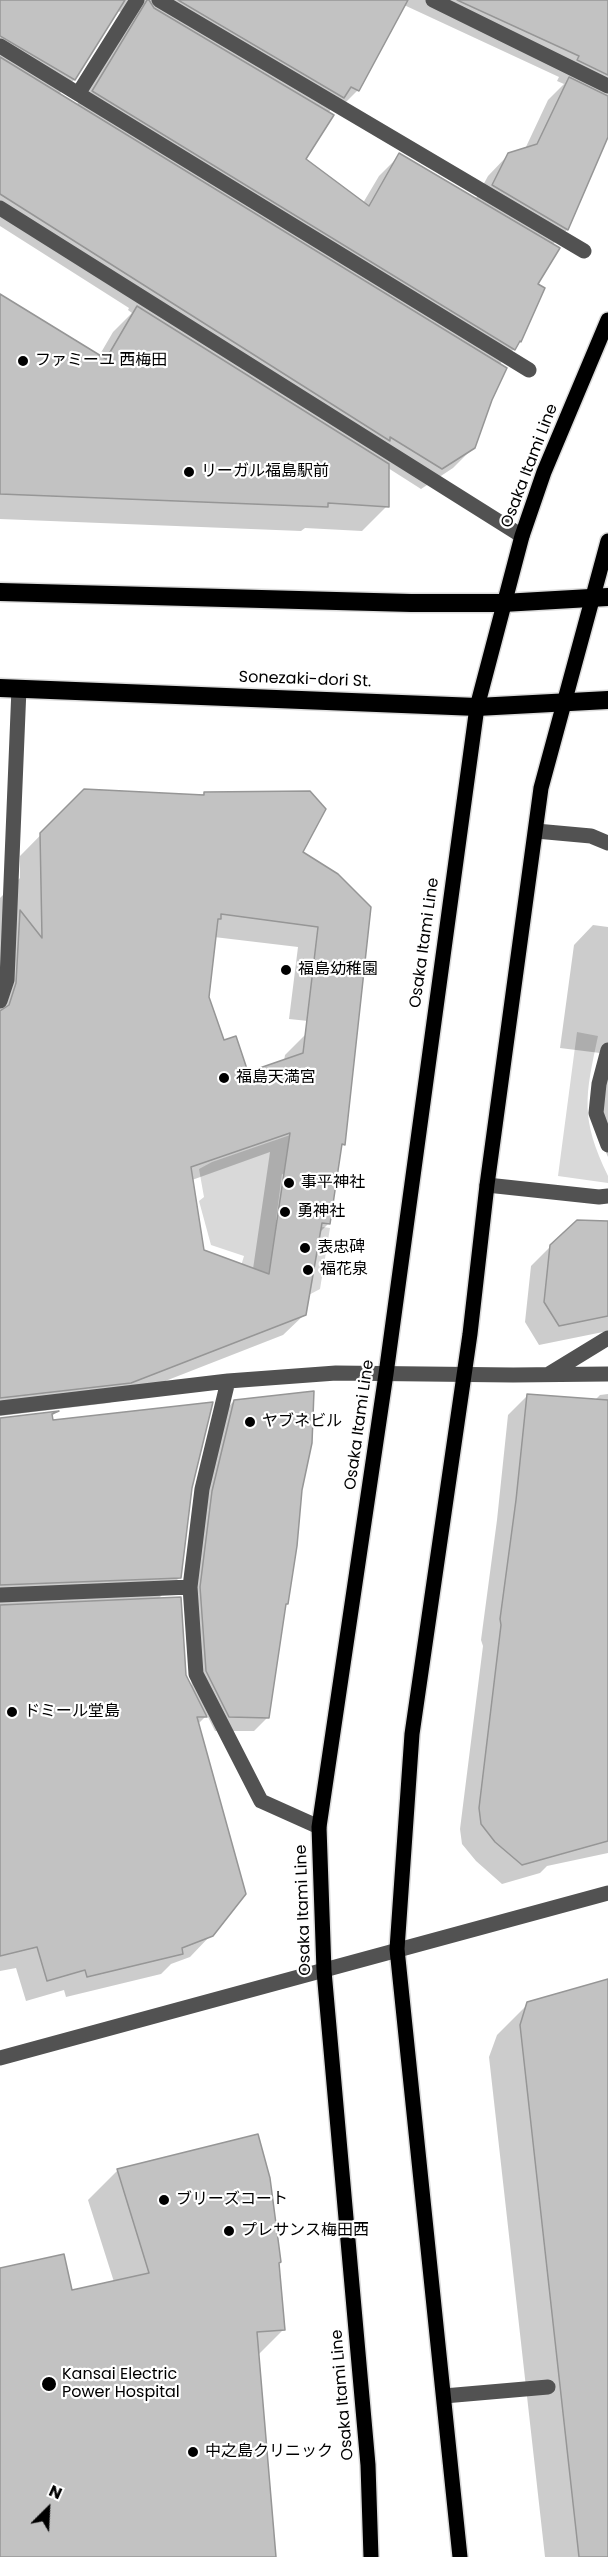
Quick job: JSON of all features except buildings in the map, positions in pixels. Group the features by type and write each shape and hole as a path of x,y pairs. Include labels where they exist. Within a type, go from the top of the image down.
{"highway":[{"path":"0,592 411,603 503,603 600,598"},
{"name":"Sonezaki-dori St.","path":"0,688 477,707 608,700"}],"main road":[{"name":"Osaka Itami Line","path":"371,2557 368,2465 324,1971 319,1827 386,1374 477,707 522,536 544,472 608,320"},
{"path":"460,2557 397,1949 412,1734 463,1375 541,788 563,702 600,598 608,541"}],"street":[{"path":"78,94 137,0"},
{"path":"159,0 584,251"},
{"path":"433,0 608,86"},
{"path":"0,46 529,370"},
{"path":"0,208 522,536"},
{"path":"0,1001 8,980 5,854 19,688"},
{"path":"536,831 591,836 608,843"},
{"path":"608,1050 599,1084 596,1113 608,1145"},
{"path":"487,1185 599,1197 608,1196"},
{"path":"549,1374 608,1338"},
{"path":"0,1408 228,1381 336,1373 608,1374"},
{"path":"228,1381 202,1489 190,1587 195,1674 261,1801 319,1827"},
{"path":"0,1595 190,1587"},
{"path":"0,2058 608,1893"},
{"path":"444,2396 548,2387"}],"shaded area":[{"path":"577,1032 598,1036 588,1092 589,1122 599,1156 608,1176 608,1183 558,1176"},
{"path":"296,1133 292,1176 282,1174 276,1220 330,1228 320,1289 303,1298 225,1319 244,1256 211,1245 199,1201 204,1197 199,1169 212,1162"}],"place":[{"name":"ファミーユ 西梅田","path":"23,361"},
{"name":"リーガル福島駅前","path":"189,472"},
{"name":"福島幼稚園","path":"286,970"},
{"name":"福島天満宮","path":"224,1078"},
{"name":"事平神社","path":"289,1183"},
{"name":"勇神社","path":"285,1212"},
{"name":"表忠碑","path":"305,1248"},
{"name":"福花泉","path":"308,1270"},
{"name":"ヤブネビル","path":"250,1422"},
{"name":"ドミール堂島","path":"12,1712"},
{"name":"ブリーズコート","path":"164,2200"},
{"name":"プレサンス梅田西","path":"229,2231"},
{"name":"Kansai Electric Power Hospital","path":"49,2384"},
{"name":"中之島クリニック","path":"193,2452"}]}
